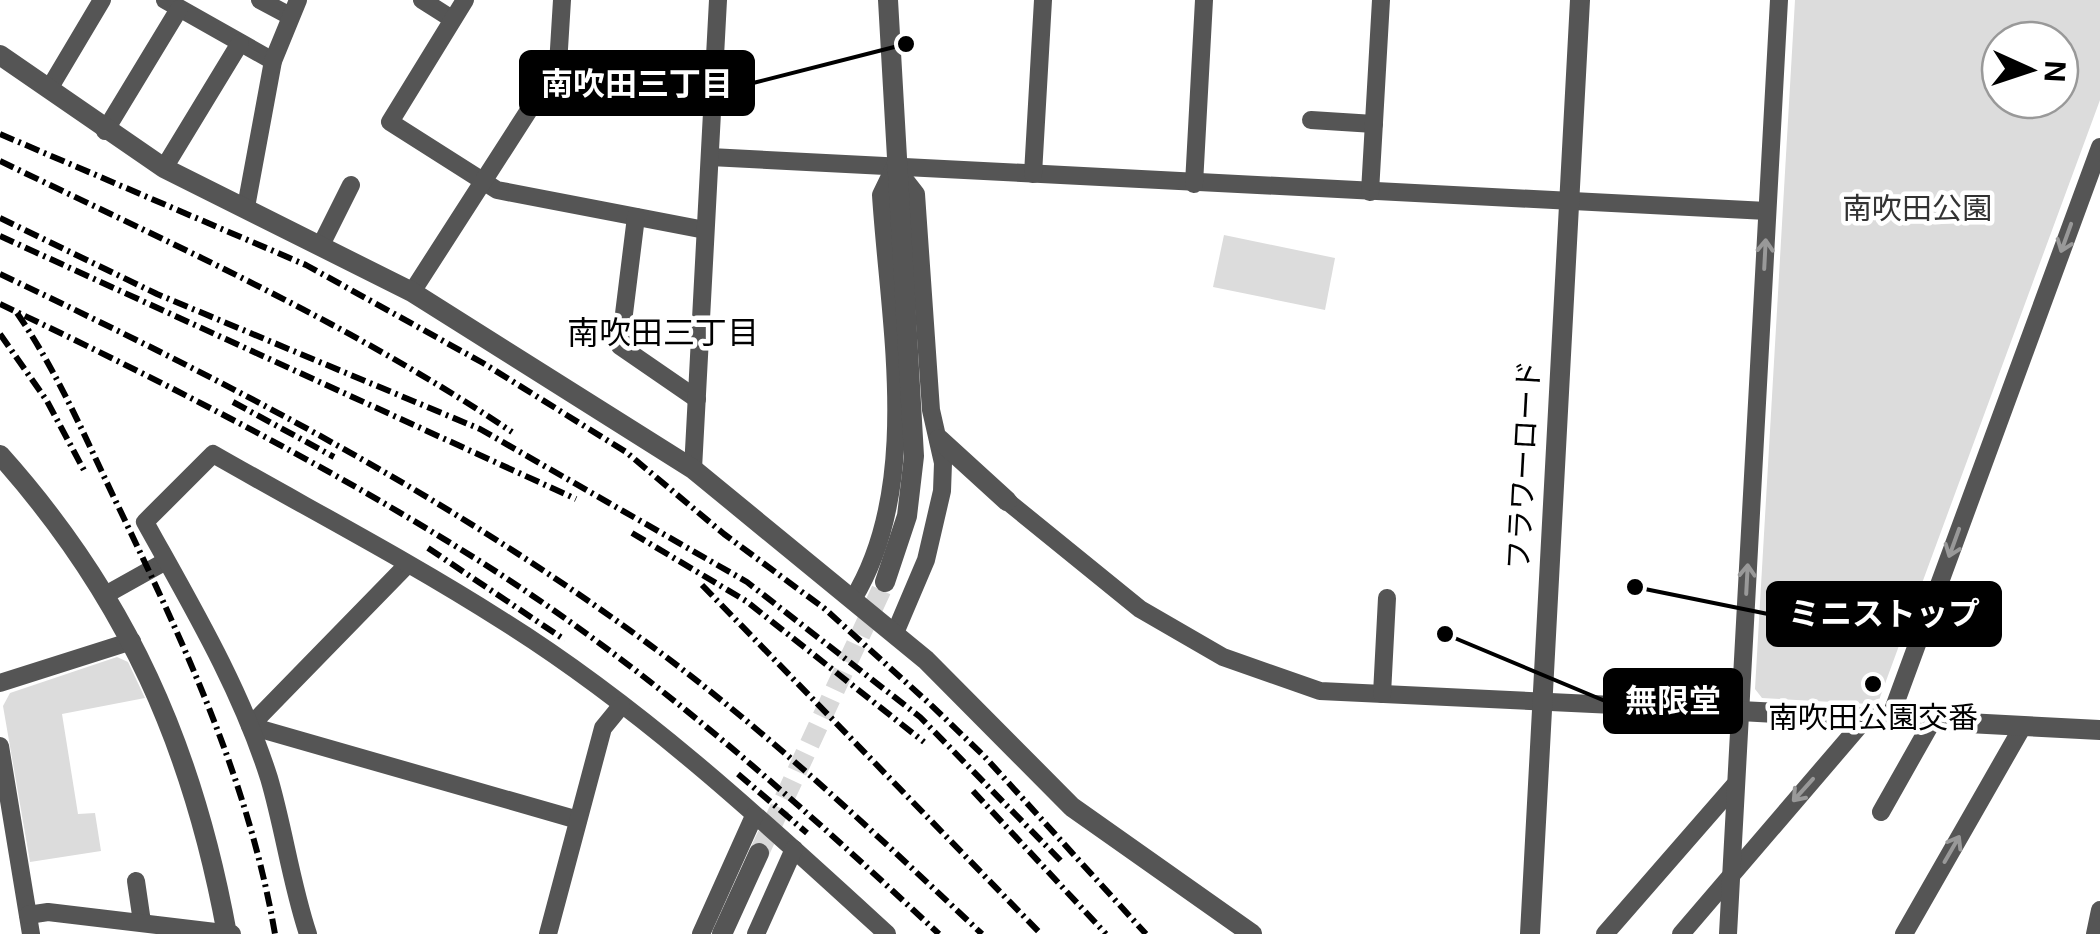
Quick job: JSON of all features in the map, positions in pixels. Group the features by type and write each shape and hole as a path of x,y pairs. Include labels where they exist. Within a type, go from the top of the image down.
{"street":[{"path":"49,89 102,0"},
{"path":"246,207 273,61 294,8 260,0"},
{"path":"422,0 452,20"},
{"path":"464,0 390,122 497,190 706,230"},
{"path":"412,292 558,65 562,0"},
{"path":"692,468 718,0"},
{"path":"885,582 906,516 914,456 888,0"},
{"path":"1033,174 1044,0"},
{"path":"1194,184 1204,0"},
{"path":"1370,192 1381,0"},
{"name":"フラワーロード","path":"1530,934 1580,0"},
{"path":"1728,934 1779,0"},
{"path":"106,131 182,5 273,61"},
{"path":"164,168 240,43"},
{"path":"0,55 164,168 412,292 692,468 895,633 1072,807 1252,934"},
{"path":"1310,120 1374,124"},
{"path":"1890,718 2100,147"},
{"path":"710,157 1768,211"},
{"path":"895,166 916,194 931,410 939,440 942,477 926,560 895,633"},
{"path":"852,599 870,571 888,518 895,463 881,194 895,166"},
{"path":"321,245 351,185"},
{"path":"636,218 620,346 696,399"},
{"path":"939,440 1007,502 1140,609 1223,657 1320,691 2100,730"},
{"path":"0,454 58,522 107,594 132,641 195,794 229,933 48,912 28,915"},
{"path":"308,934 282,828 250,726 145,522 213,454 506,622 620,706 794,849 887,934"},
{"path":"107,594 166,561"},
{"path":"250,726 407,565"},
{"path":"1382,694 1387,598"},
{"path":"0,683 132,641"},
{"path":"548,934 603,728 620,706"},
{"path":"1682,934 1729,873 1868,717"},
{"path":"1881,812 1933,720"},
{"path":"250,726 578,820"},
{"path":"1904,934 2023,726"},
{"path":"0,746 32,934"},
{"path":"1605,934 1735,786"},
{"path":"702,934 754,816"},
{"path":"756,934 794,849"},
{"path":"722,934 759,852"},
{"path":"136,880 142,922"},
{"path":"2095,934 2100,910"}],"green space":[{"name":"南吹田公園","path":"1795,0 2100,0 2100,100 1879,700 1869,704 1762,698 1755,689"},
{"path":"1224,235 1335,258 1325,310 1213,287"},
{"path":"117,657 128,662 145,698 62,714 78,814 95,813 101,851 30,862 3,706 10,693"}],"tunnel":[{"path":"759,853 885,582"}],"railway":[{"path":"0,134 306,265 483,363 626,452 724,534 825,609 930,704 984,756 1146,934"},
{"path":"0,161 325,321 512,432"},
{"path":"0,218 157,294 480,429 747,582 920,717 1062,862"},
{"path":"0,236 576,499"},
{"path":"0,274 253,399 415,490 573,590 650,645 779,748 982,934"},
{"path":"0,304 304,458 423,526 542,602 719,737 939,934"},
{"path":"17,313 72,409 191,663 249,823 275,934"},
{"path":"0,334 47,401 86,474"},
{"path":"233,402 334,457"},
{"path":"632,533 746,601 924,742"},
{"path":"428,548 565,640"},
{"path":"702,585 1041,934"},
{"path":"738,774 807,833"},
{"path":"973,791 1106,934"}],"place":[{"name":"南吹田三丁目","path":"906,44"},
{"name":"ミニストップ","path":"1635,587"},
{"name":"無限堂","path":"1445,634"},
{"name":"南吹田公園交番","path":"1873,684"}],"district":[{"name":"南吹田三丁目","path":"663,333"}]}
